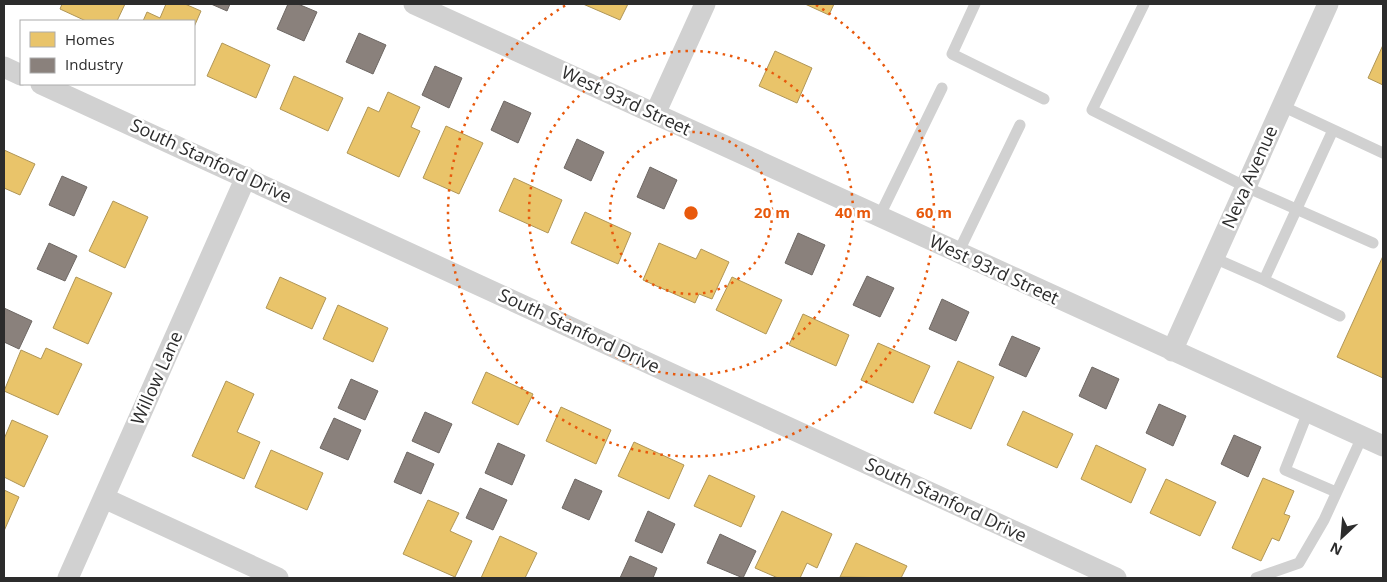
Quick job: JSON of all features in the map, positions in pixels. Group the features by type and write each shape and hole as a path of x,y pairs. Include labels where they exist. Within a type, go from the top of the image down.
{"street":[{"name":"West 93rd Street","path":"414,4 1383,446"},
{"path":"654,114 705,4"},
{"name":"Neva Avenue","path":"1172,351 1328,4"},
{"path":"4,67 20,75"},
{"name":"South Stanford Drive","path":"43,85 1116,578"},
{"name":"Willow Lane","path":"68,578 246,177"},
{"path":"104,498 278,578"}],"lane":[{"path":"975,4 952,54 1044,99"},
{"path":"1144,4 1092,110 1296,210 1373,243"},
{"path":"879,217 942,88"},
{"path":"1282,106 1383,153"},
{"path":"958,253 1020,124"},
{"path":"1264,280 1333,130"},
{"path":"1214,258 1340,316"},
{"path":"1308,412 1285,470 1336,492"},
{"path":"1256,578 1299,563 1362,437"}],"building: Homes":[{"path":"62,4 125,4 117,20 84,20 60,9"},
{"path":"166,4 185,4 201,11 195,25 195,20 143,20 147,12 160,18"},
{"path":"583,4 628,4 620,20"},
{"path":"805,4 834,4 829,15"},
{"path":"222,43 270,65 256,98 207,76"},
{"path":"1383,45 1383,85 1368,78"},
{"path":"775,51 812,68 797,103 759,86"},
{"path":"294,76 343,98 328,131 280,109"},
{"path":"388,92 420,107 411,127 420,131 399,177 347,153 368,107 379,112"},
{"path":"446,126 483,143 459,194 423,178"},
{"path":"4,150 35,164 20,195 4,188"},
{"path":"514,178 562,200 548,233 499,211"},
{"path":"113,201 148,217 125,268 89,251"},
{"path":"585,212 631,233 618,264 571,243"},
{"path":"659,243 696,259 701,249 729,262 712,299 699,294 695,303 643,280"},
{"path":"1383,256 1383,378 1337,357"},
{"path":"76,277 112,293 88,344 53,328"},
{"path":"280,277 326,298 312,329 266,308"},
{"path":"732,277 782,300 766,334 716,310"},
{"path":"338,305 388,328 373,362 323,339"},
{"path":"803,314 849,335 836,366 789,345"},
{"path":"878,343 930,366 913,403 861,380"},
{"path":"46,348 82,364 58,415 4,391 21,350 41,359"},
{"path":"958,361 994,377 971,429 934,413"},
{"path":"486,372 533,394 518,425 472,403"},
{"path":"226,381 254,394 237,432 260,442 244,479 192,456"},
{"path":"561,407 611,430 596,464 546,441"},
{"path":"1023,411 1073,434 1057,468 1007,445"},
{"path":"12,420 48,436 24,487 4,477 4,439"},
{"path":"634,442 684,465 669,499 618,476"},
{"path":"1096,445 1146,469 1131,503 1081,479"},
{"path":"271,450 323,473 307,510 255,487"},
{"path":"709,475 755,496 741,527 694,506"},
{"path":"1263,478 1294,491 1284,514 1290,516 1279,541 1272,538 1261,561 1232,548"},
{"path":"1166,479 1216,502 1200,536 1150,513"},
{"path":"4,490 19,497 4,531"},
{"path":"428,500 459,513 450,531 472,541 455,577 403,554"},
{"path":"782,511 832,534 817,568 807,563 800,578 778,578 755,568"},
{"path":"500,536 537,553 525,578 481,578"},
{"path":"856,543 907,566 901,578 840,577"}],"building: Industry":[{"path":"211,4 230,4 227,11"},
{"path":"288,4 298,4 317,12 304,41 277,29"},
{"path":"359,33 386,45 373,74 346,62"},
{"path":"435,66 462,78 449,108 422,95"},
{"path":"504,101 531,113 518,143 491,130"},
{"path":"577,139 604,152 591,181 564,168"},
{"path":"650,167 677,180 664,209 637,197"},
{"path":"62,176 87,187 74,216 49,205"},
{"path":"798,233 825,245 812,275 785,263"},
{"path":"49,243 77,256 65,281 37,269"},
{"path":"867,276 894,288 880,317 853,305"},
{"path":"942,299 969,312 956,341 929,329"},
{"path":"4,308 32,321 19,349 4,342"},
{"path":"1012,336 1040,348 1026,377 999,365"},
{"path":"1092,367 1119,379 1106,409 1079,396"},
{"path":"351,379 378,391 365,420 338,408"},
{"path":"1159,404 1186,416 1173,446 1146,433"},
{"path":"425,412 452,424 439,453 412,441"},
{"path":"334,418 361,430 348,460 320,448"},
{"path":"1234,435 1261,447 1248,477 1221,464"},
{"path":"498,443 525,455 512,485 485,473"},
{"path":"407,452 434,464 421,494 394,482"},
{"path":"575,479 602,491 589,520 562,508"},
{"path":"480,488 507,500 493,530 466,518"},
{"path":"648,511 675,524 662,553 635,541"},
{"path":"720,534 756,551 743,578 707,563"},
{"path":"630,556 657,568 653,578 620,578"}]}
